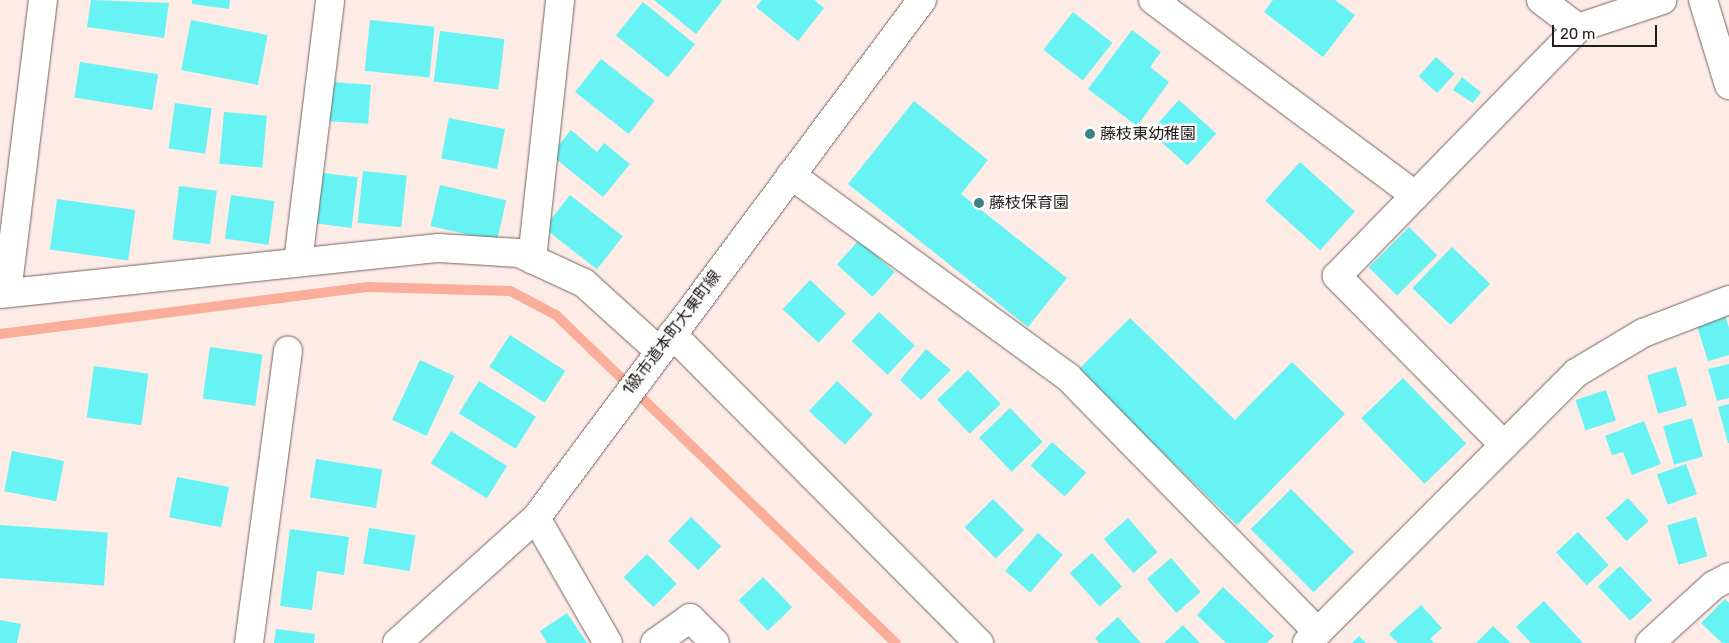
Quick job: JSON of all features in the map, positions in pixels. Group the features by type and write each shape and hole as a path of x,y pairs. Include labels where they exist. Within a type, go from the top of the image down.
{"street":[{"path":"43,0 3,293 439,248 518,253 584,283 666,342 979,643"},
{"path":"298,262 330,0"},
{"path":"532,259 560,0"},
{"name":"1級市道本町大東町線","path":"397,643 536,518 922,0"},
{"path":"1153,0 1415,195"},
{"path":"1541,0 1578,28"},
{"path":"1504,444 1337,276 1578,28 1662,0"},
{"path":"1703,0 1729,85"},
{"path":"791,175 1068,377 1312,638 1576,372 1643,332 1729,300"},
{"path":"249,643 288,351"},
{"path":"536,518 608,643"},
{"path":"1650,643 1714,586 1729,577"},
{"path":"655,643 690,618 715,643"}],"building":[{"path":"91,0 169,3 164,38 87,27"},
{"path":"192,0 230,0 229,9 192,4"},
{"path":"654,0 721,0 722,1 696,34"},
{"path":"762,0 814,0 824,8 798,41 756,7"},
{"path":"1273,0 1335,0 1355,15 1323,57 1264,12"},
{"path":"643,2 695,44 668,78 616,35"},
{"path":"1073,12 1112,43 1083,81 1043,50"},
{"path":"191,20 268,35 258,85 181,70"},
{"path":"370,20 435,27 429,78 365,71"},
{"path":"1132,30 1161,52 1150,67 1169,82 1137,126 1088,89"},
{"path":"440,31 505,39 498,90 434,82"},
{"path":"1436,57 1455,74 1437,93 1419,76"},
{"path":"601,59 655,101 629,134 575,92"},
{"path":"80,62 158,74 152,110 74,98"},
{"path":"1462,77 1481,92 1473,103 1453,90"},
{"path":"330,82 371,85 368,124 327,121"},
{"path":"1179,100 1216,133 1187,165 1150,132"},
{"path":"914,101 988,160 961,194 1067,278 1028,327 848,184"},
{"path":"175,103 212,108 205,154 169,149"},
{"path":"224,112 267,116 262,168 219,164"},
{"path":"449,118 505,129 497,169 441,158"},
{"path":"571,130 597,152 604,143 630,164 603,197 551,155"},
{"path":"1300,162 1355,212 1320,250 1265,201"},
{"path":"363,171 407,176 401,227 358,223"},
{"path":"323,173 358,177 352,228 317,224"},
{"path":"440,185 506,200 497,241 431,226"},
{"path":"179,186 217,191 210,244 172,240"},
{"path":"231,195 275,201 268,245 225,239"},
{"path":"570,195 623,236 597,269 544,228"},
{"path":"57,199 135,210 128,260 50,250"},
{"path":"1409,227 1437,255 1397,296 1369,267"},
{"path":"859,240 895,272 873,297 837,265"},
{"path":"1452,247 1490,284 1451,325 1412,288"},
{"path":"810,280 846,313 819,343 783,309"},
{"path":"879,312 915,345 888,375 852,341"},
{"path":"1725,314 1729,328 1729,355 1708,361 1696,323"},
{"path":"1130,318 1235,420 1292,362 1345,414 1237,525 1078,370"},
{"path":"510,335 565,371 545,403 489,367"},
{"path":"210,347 262,354 255,406 203,398"},
{"path":"926,349 951,370 921,400 900,380"},
{"path":"420,360 454,376 427,436 392,420"},
{"path":"1729,364 1729,398 1717,401 1708,369"},
{"path":"94,366 148,374 141,425 87,417"},
{"path":"1676,367 1687,405 1658,414 1647,375"},
{"path":"968,370 1001,404 970,434 937,400"},
{"path":"1403,378 1466,443 1424,484 1361,418"},
{"path":"479,381 536,417 516,449 459,413"},
{"path":"837,381 873,414 845,444 809,411"},
{"path":"1606,390 1616,420 1585,430 1576,400"},
{"path":"1729,404 1729,443 1728,443 1718,407"},
{"path":"1010,408 1043,442 1012,472 979,438"},
{"path":"1692,418 1703,456 1674,465 1663,426"},
{"path":"1644,421 1661,464 1632,475 1623,452 1612,455 1605,436"},
{"path":"451,431 507,466 487,498 431,463"},
{"path":"1052,442 1086,473 1065,497 1031,466"},
{"path":"12,451 64,461 56,501 4,491"},
{"path":"316,459 382,469 376,508 310,498"},
{"path":"1686,464 1697,494 1668,505 1657,475"},
{"path":"177,477 229,487 221,527 169,517"},
{"path":"1291,489 1354,552 1314,592 1251,529"},
{"path":"1628,498 1649,521 1626,541 1606,518"},
{"path":"993,499 1024,530 996,558 965,527"},
{"path":"691,517 721,546 698,570 668,541"},
{"path":"1696,517 1707,556 1678,565 1667,525"},
{"path":"1128,518 1158,552 1133,573 1104,539"},
{"path":"0,525 108,533 104,585 0,578"},
{"path":"369,528 415,535 410,571 363,564"},
{"path":"290,529 349,537 344,575 317,571 312,610 280,606"},
{"path":"1578,532 1609,565 1587,585 1556,552"},
{"path":"1038,533 1063,555 1030,592 1005,571"},
{"path":"1092,553 1122,586 1100,607 1070,573"},
{"path":"647,554 677,584 653,607 624,577"},
{"path":"1171,558 1201,592 1176,613 1147,579"},
{"path":"1620,566 1652,600 1630,621 1598,586"},
{"path":"763,577 792,607 768,631 739,601"},
{"path":"1223,587 1274,636 1267,643 1226,643 1197,615"},
{"path":"1725,599 1729,603 1729,643 1722,643 1701,623"},
{"path":"1544,601 1583,643 1531,643 1516,627"},
{"path":"1421,605 1442,628 1430,639 1434,643 1398,643 1389,634"},
{"path":"567,613 587,643 547,643 540,631"},
{"path":"1118,617 1141,643 1099,643 1095,638"},
{"path":"0,620 21,624 17,643 0,643"},
{"path":"1183,625 1200,643 1164,643"},
{"path":"1493,626 1511,643 1476,643"},
{"path":"276,629 315,634 314,643 274,643"},
{"path":"1359,636 1366,643 1352,643"}],"waterway":[{"path":"0,334 368,287 510,291 556,315 896,643"}],"place":[{"name":"藤枝東幼稚園","path":"1090,134"},
{"name":"藤枝保育園","path":"979,203"}]}
